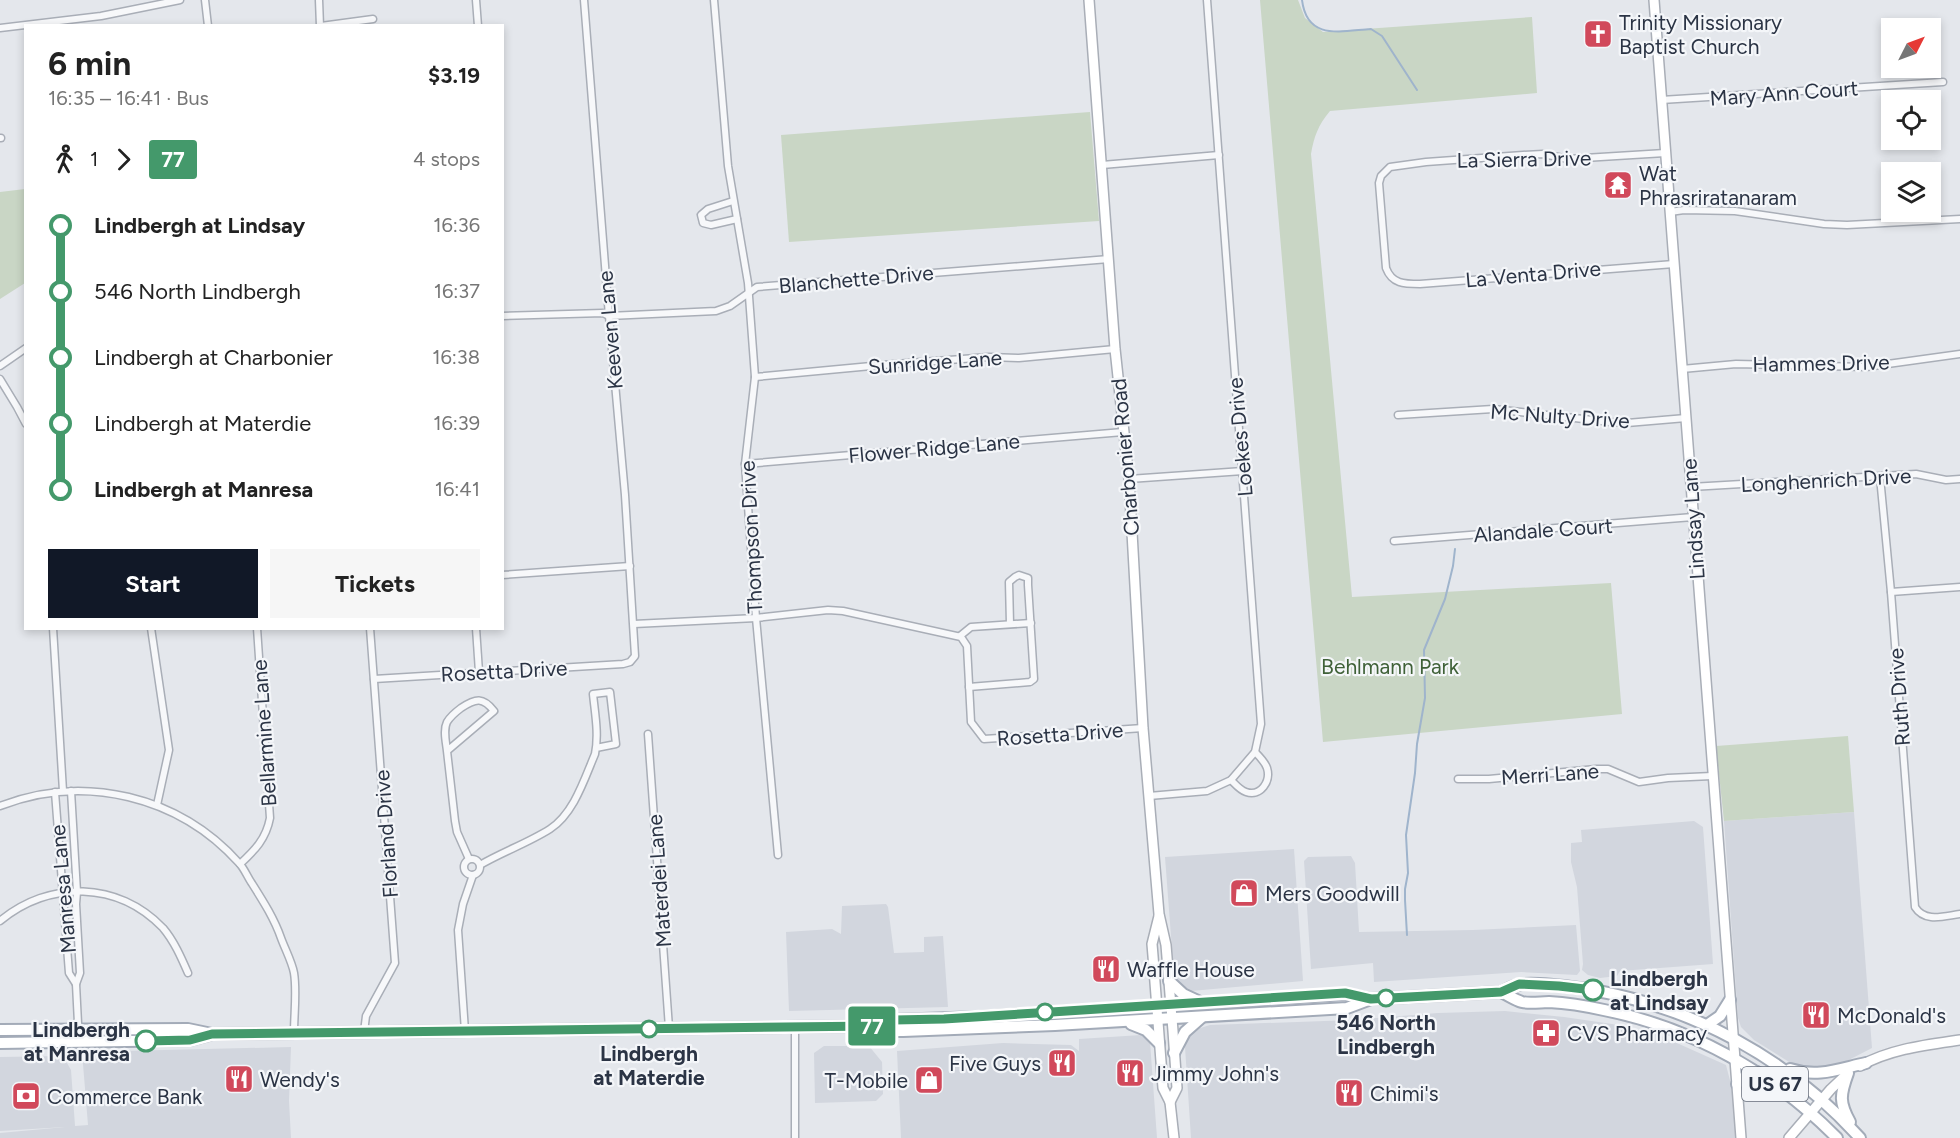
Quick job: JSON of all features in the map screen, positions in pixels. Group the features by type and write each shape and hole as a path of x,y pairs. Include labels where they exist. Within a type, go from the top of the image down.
{"main road":[{"name":"Charbonier Road","path":"1089,0 1115,349 1129,479 1143,728 1159,914 1166,945 1172,1019 1177,1088 1170,1102"},
{"name":"Lindsay Lane","path":"1654,0 1741,1138"},
{"name":"Charbonier Road","path":"1159,914 1152,944 1163,1089 1170,1102"},
{"path":"1169,981 1183,994 1201,1002"},
{"name":"US 67","path":"876,1026 894,1020 944,1019 1345,993 1371,999 1501,992 1519,984 1559,986 1597,991 1664,1008 1733,1038 1781,1067 1822,1100 1858,1136"},
{"name":"US 67","path":"1501,992 1522,1002 1580,1005 1632,1017 1677,1031 1735,1058 1756,1072 1812,1113 1837,1138"},
{"name":"US 67","path":"0,1029 188,1029 212,1034 876,1026 895,1031 1125,1022 1347,1008 1371,999"},
{"path":"1707,1025 1720,1016 1730,1000"},
{"path":"1174,1053 1185,1032 1202,1017"},
{"path":"1125,1022 1146,1030 1159,1043"},
{"name":"US 67","path":"0,1043 190,1040 212,1034"},
{"path":"1781,1067 1815,1074 1866,1063 1902,1050 1960,1040"},
{"path":"1789,1138 1848,1073 1866,1063"},
{"path":"1737,1084 1748,1073 1756,1072"},
{"path":"1848,1073 1842,1089 1841,1105 1858,1136"},
{"path":"1170,1102 1174,1138"}],"street":[{"path":"34,24 101,16 180,0"},
{"path":"205,0 207,24"},
{"path":"319,0 321,24"},
{"path":"476,0 478,24"},
{"name":"Keeven Lane","path":"584,0 630,566 636,652 633,660"},
{"name":"Thompson Drive","path":"714,0 724,132 748,295 755,377 745,464 756,618 778,855"},
{"name":"Loekes Drive","path":"1149,796 1207,791 1231,780 1255,752 1261,724 1208,0"},
{"path":"101,16 102,24"},
{"path":"338,24 373,20"},
{"path":"0,28 24,25"},
{"name":"Mary Ann Court","path":"1661,100 1943,82"},
{"name":"La Sierra Drive","path":"1392,280 1386,268 1379,183 1384,172 1390,167 1523,155 1543,154 1568,159 1665,153"},
{"path":"1102,165 1219,155"},
{"path":"733,201 708,209 701,215 701,218 703,223 711,225 737,219"},
{"path":"1670,212 1684,210 1735,212 1847,225 1960,219"},
{"name":"Blanchette Drive","path":"504,316 603,312 609,316 716,311 730,306 757,287 1109,259"},
{"name":"La Venta Drive","path":"1392,280 1420,284 1674,264"},
{"path":"0,366 24,349"},
{"name":"Sunridge Lane","path":"755,377 1115,349"},
{"name":"Hammes Drive","path":"1682,369 1736,364 1866,367 1960,354"},
{"path":"0,379 24,420"},
{"name":"Mc Nulty Drive","path":"1398,415 1493,409 1627,423 1686,418"},
{"name":"Flower Ridge Lane","path":"745,464 1123,432"},
{"path":"1129,479 1243,471"},
{"name":"Longhenrich Drive","path":"1691,487 1916,474 1946,480 1960,479"},
{"name":"Ruth Drive","path":"1880,477 1915,907 1922,915 1930,918 1960,914"},
{"name":"Alandale Court","path":"1394,541 1693,517"},
{"path":"504,575 630,566"},
{"path":"969,687 1030,682 1034,679 1028,579 1019,575 1009,582 1010,624"},
{"path":"1891,592 1960,587"},
{"path":"634,624 756,618 828,610 843,611 960,636 971,627 1031,623"},
{"name":"Manresa Lane","path":"54,630 77,892 80,973 76,984 79,1043"},
{"path":"151,630 169,750 157,805"},
{"name":"Bellarmine Lane","path":"240,864 258,847 268,830 270,818 257,630"},
{"name":"Florland Drive","path":"364,1032 366,1016 395,963 370,630"},
{"path":"476,630 479,672"},
{"name":"Rosetta Drive","path":"960,636 967,646 971,722 984,739 1143,728"},
{"name":"Rosetta Drive","path":"374,679 623,664 633,660"},
{"path":"465,1031 458,930 463,904 473,875 478,872 480,865 551,828 575,801 598,741 593,694 610,692 616,744 596,748"},
{"path":"447,751 494,711 487,702 479,700 471,702 458,711 447,722 445,735 457,832 470,860"},
{"name":"Materdei Lane","path":"648,734 669,1029"},
{"path":"1231,780 1243,792 1251,794 1263,788 1268,776 1267,766 1255,752"},
{"name":"Merri Lane","path":"1458,779 1596,769 1608,769 1639,782 1712,776"},
{"path":"0,806 21,798 55,792 86,790 112,793 157,805 203,830 240,864 273,915 294,973 294,1033"},
{"name":"Manresa Lane","path":"55,792 69,973 76,984"},
{"path":"470,860 477,861 480,865"},
{"path":"470,860 464,868 466,872 473,875"},
{"path":"0,921 21,905 37,898 62,893 94,891 123,900 145,913 163,929 177,949 188,972"},
{"path":"795,1027 795,1138"}],"shaded area":[{"path":"1854,812 1872,1048 1835,1067 1821,1070 1797,1067 1754,1040 1741,1027 1738,1018 1724,821"},
{"path":"1694,821 1703,827 1713,964 1620,971 1617,976 1600,978 1588,975 1582,970 1577,887 1571,862 1571,843 1582,842 1581,830"},
{"path":"1294,849 1303,981 1191,991 1178,985 1174,976 1165,857"},
{"path":"1351,856 1355,863 1359,932 1576,925 1580,971 1577,975 1521,972 1374,982 1373,963 1311,969 1304,861 1308,857"},
{"path":"886,904 894,953 924,952 924,937 943,936 948,1007 789,1011 786,932 832,929 841,934 842,906"},
{"path":"1505,1011 1612,1024 1659,1035 1726,1065 1734,1096 1737,1138 1191,1138 1185,1047 1188,1037 1197,1029 1210,1025"},
{"path":"1141,1035 1150,1042 1157,1138 901,1138 897,1051 1003,1043 1071,1045 1079,1051 1079,1039"},
{"path":"824,1046 869,1046 882,1062 883,1094 876,1101 815,1103 814,1053"},
{"path":"291,1047 289,1101 291,1138 0,1138 0,1133 65,1127 0,1131 0,1057 63,1056 71,1070 75,1126 88,1125 82,1052"}],"green space":[{"name":"Behlmann Park","path":"1260,0 1298,0 1305,18 1323,32 1532,17 1537,93 1330,111 1322,121 1315,137 1311,154 1352,597 1611,583 1622,714 1323,742"},
{"path":"1090,112 1099,221 789,242 781,135"},
{"path":"24,189 24,284 0,299 0,192"},
{"path":"1848,736 1854,812 1724,821 1716,746"}],"waterway":[{"path":"1302,0 1305,13 1318,28 1337,32 1371,29 1382,36 1417,90"},
{"path":"1407,935 1406,835 1425,698 1424,650 1445,599 1455,549"}],"bus line":[{"name":"77","path":"146,1041 190,1040 212,1034 876,1026 894,1020 944,1019 1345,993 1371,999 1501,992 1519,984 1593,990"}],"place":[{"name":"Trinity Missionary Baptist Church","path":"1598,34"},
{"name":"Wat Phrasriratanaram","path":"1618,185"},
{"name":"Mers Goodwill","path":"1244,893"},
{"name":"Waffle House","path":"1106,969"},
{"name":"Lindbergh at Lindsay","path":"1593,990"},
{"name":"546 North Lindbergh","path":"1386,998"},
{"name":"McDonald's","path":"1816,1015"},
{"name":"Lindbergh at Materdie","path":"649,1029"},
{"name":"CVS Pharmacy","path":"1546,1033"},
{"name":"Lindbergh at Manresa","path":"146,1041"},
{"name":"Five Guys","path":"1062,1063"},
{"name":"Jimmy John's","path":"1130,1073"},
{"name":"Wendy's","path":"239,1079"},
{"name":"T-Mobile","path":"929,1080"},
{"name":"Chimi's","path":"1349,1093"},
{"name":"Commerce Bank","path":"26,1096"}]}
